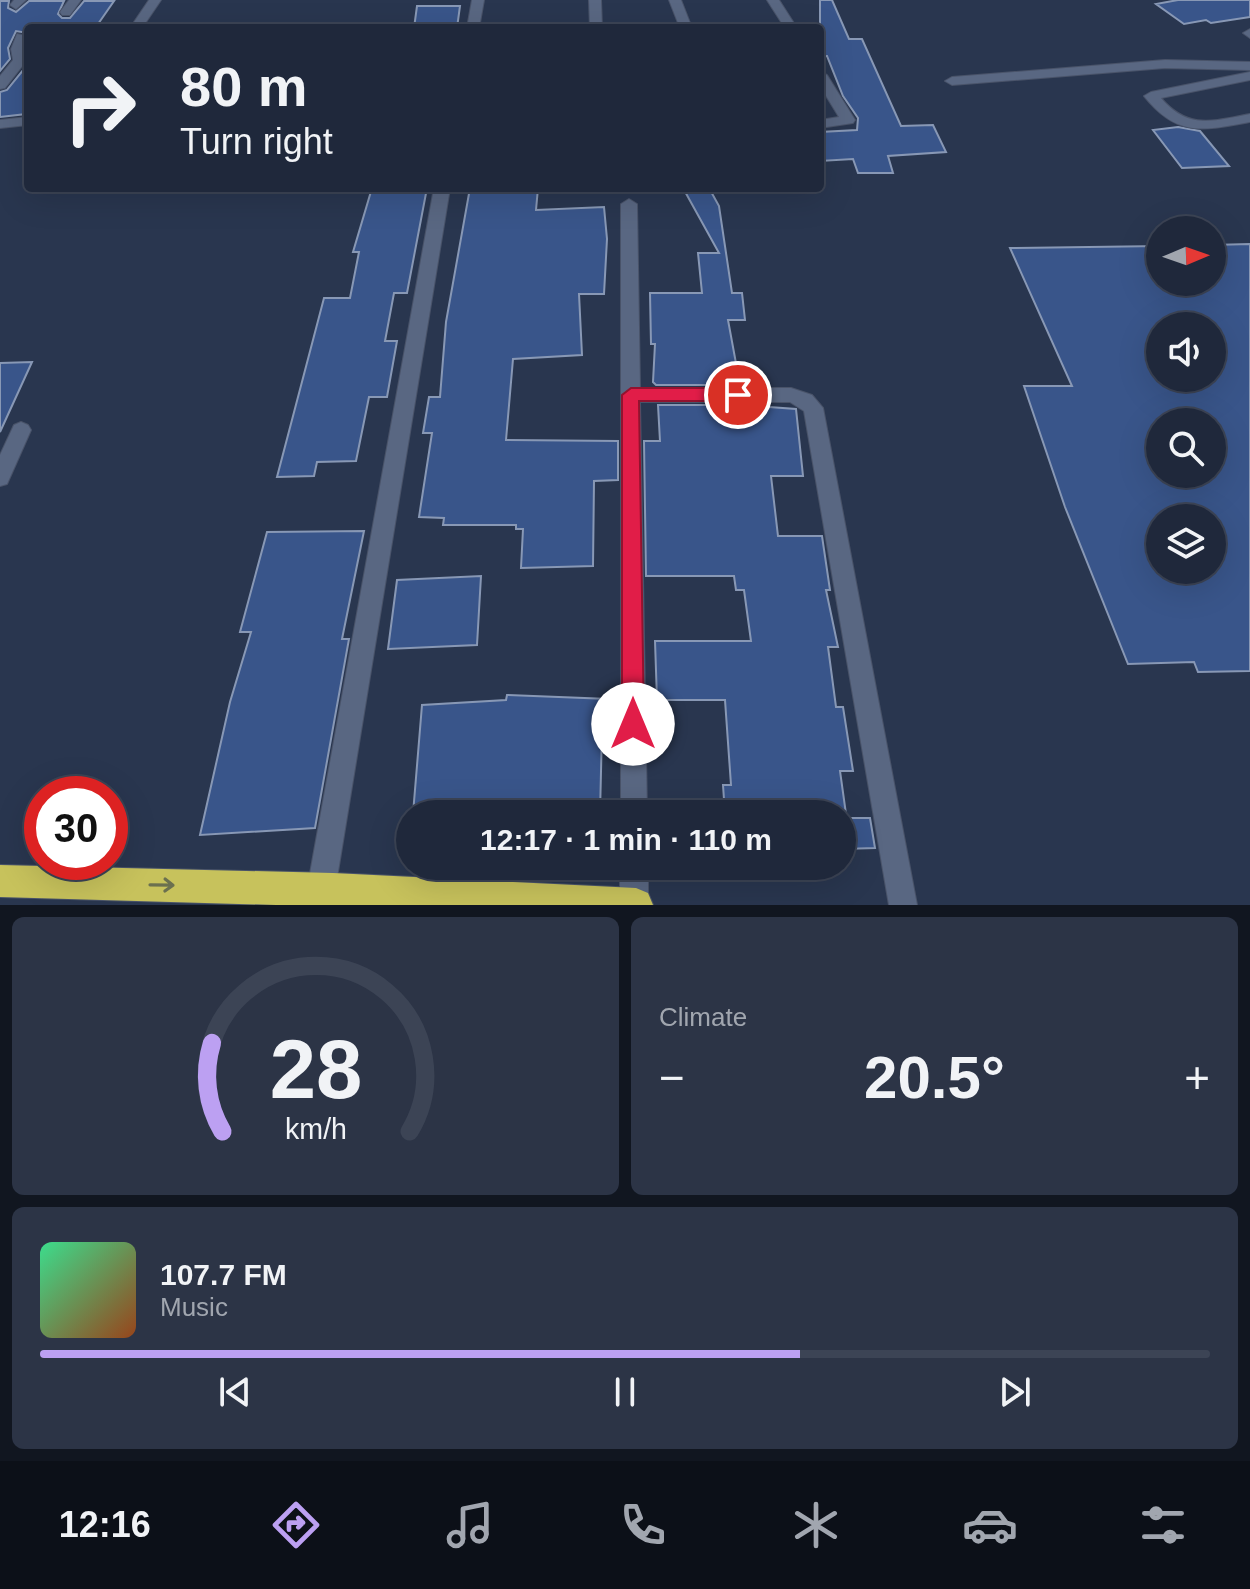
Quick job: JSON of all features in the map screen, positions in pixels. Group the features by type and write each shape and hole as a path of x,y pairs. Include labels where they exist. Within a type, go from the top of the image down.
{"highway":[{"path":"0,881 218,896 328,895 635,905"}],"street":[{"path":"66,12 75,0"},
{"path":"139,24 155,0"},
{"path":"474,24 478,0"},
{"path":"595,0 596,24"},
{"path":"675,0 684,24"},
{"path":"773,0 788,24"},
{"path":"0,85 20,60 17,49 22,37"},
{"path":"952,81 1165,64 1250,66"},
{"path":"1250,94 1245,77 1151,96 1174,119 1190,123 1211,125 1250,118"},
{"path":"824,81 848,120 824,123"},
{"path":"0,124 24,121"},
{"path":"328,895 441,192"},
{"path":"629,204 634,800"},
{"path":"631,395 791,395 805,400 813,408 903,905"},
{"path":"0,478 21,430"},
{"path":"634,880 635,905"}],"building":[{"path":"820,0 832,0 849,39 862,39 901,126 933,125 946,152 888,156 893,173 858,173 853,159 824,161 824,132 857,130 858,118 843,96 827,56 824,56 824,24 820,24"},
{"path":"1178,0 1250,0 1250,17 1184,24 1156,4"},
{"path":"0,1 9,1 8,8 16,12 29,1 64,1 58,14 62,18 70,18 84,1 114,1 98,24 24,24 24,32 16,31 8,48 10,59 0,71"},
{"path":"417,6 460,6 458,24 415,24"},
{"path":"24,69 24,114 0,117 0,92 7,90"},
{"path":"1178,127 1200,131 1229,166 1182,168 1153,130"},
{"path":"371,192 426,192 407,293 394,293 385,341 397,341 387,397 369,397 356,461 317,462 314,476 277,477 324,298 350,298 359,252 353,252"},
{"path":"469,192 538,192 536,210 604,207 607,239 604,294 579,294 582,355 513,359 506,440 618,441 618,480 594,481 593,566 521,568 523,529 516,529 516,525 443,525 444,518 419,517 432,433 423,433 429,397 440,397 446,322"},
{"path":"685,192 711,192 719,206 732,293 742,293 745,320 728,320 740,385 656,385 653,382 655,344 651,344 650,293 702,293 698,253 719,253"},
{"path":"1250,244 1250,671 1198,672 1194,662 1128,664 1065,507 1024,386 1072,386 1010,248 1146,246 1146,296 1226,296 1226,245"},
{"path":"32,362 0,432 0,363"},
{"path":"658,405 744,405 796,409 803,476 771,476 778,536 822,536 830,590 826,590 838,647 828,647 836,707 843,707 853,771 840,771 844,800 724,800 723,785 731,785 725,700 657,700 655,641 751,641 744,590 736,590 734,576 646,576 644,441 660,441"},
{"path":"364,531 342,639 349,639 315,828 200,835 230,702 251,632 240,632 267,532"},
{"path":"481,576 477,645 388,649 397,580"},
{"path":"507,695 609,699 606,729 602,729 600,800 414,800 422,705 506,700"},
{"path":"856,818 870,818 875,848 856,849"}],"route":[{"path":"633,724 631,395 738,395"}]}
